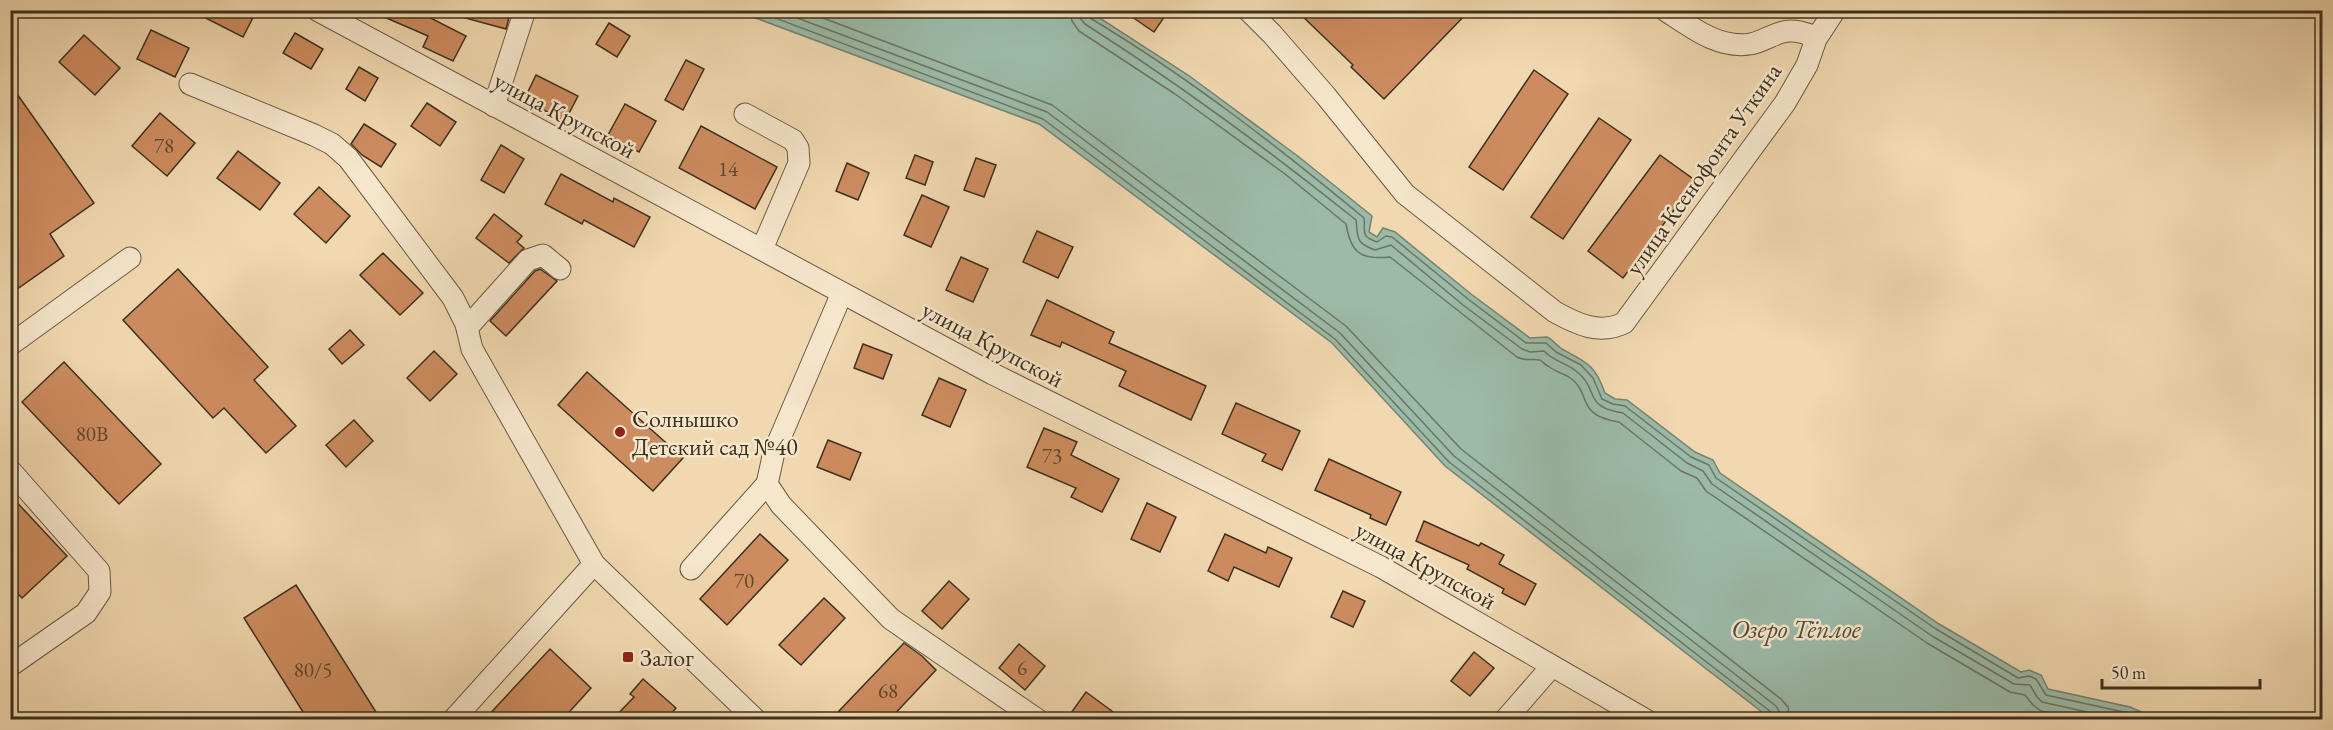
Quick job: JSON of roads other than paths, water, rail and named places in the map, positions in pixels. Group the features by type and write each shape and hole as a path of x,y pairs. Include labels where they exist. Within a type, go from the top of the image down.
{"street":[{"name":"улица Крупской","path":"317,10 993,374 1381,567 1647,720"},
{"path":"494,106 525,10"},
{"name":"улица Ксенофонта Уткина","path":"1248,10 1326,96 1405,194 1555,312 1579,326 1602,329 1624,323 1785,103 1807,65 1829,13"},
{"path":"1665,10 1701,34 1730,44 1762,42 1782,32 1792,30 1817,37"},
{"path":"190,84 332,144 348,158 453,298 467,328 472,349 594,564 756,720"},
{"path":"745,114 793,140 800,155 800,164 762,249"},
{"path":"467,328 528,260 543,255 560,269"},
{"path":"10,345 129,258"},
{"path":"691,569 767,484 774,452 842,292"},
{"path":"10,470 99,571 100,592 86,613 10,666"},
{"path":"767,484 781,505 891,619 1038,720"},
{"path":"453,720 594,564"},
{"path":"1505,720 1552,666"}],"water":[{"name":"Озеро Тёплое","path":"737,11 1089,11 1188,75 1299,157 1372,216 1369,232 1377,237 1383,228 1395,232 1471,294 1530,338 1547,337 1584,362 1594,370 1605,393 1615,399 1627,400 1695,452 1713,460 1720,473 1939,624 2021,672 2029,670 2041,675 2048,689 2130,707 2158,719 1771,719 1445,466 1332,343 1039,124"}],"place":[{"name":"Солнышко Детский сад №40","path":"620,432"},
{"name":"Залог","path":"628,657"}]}
